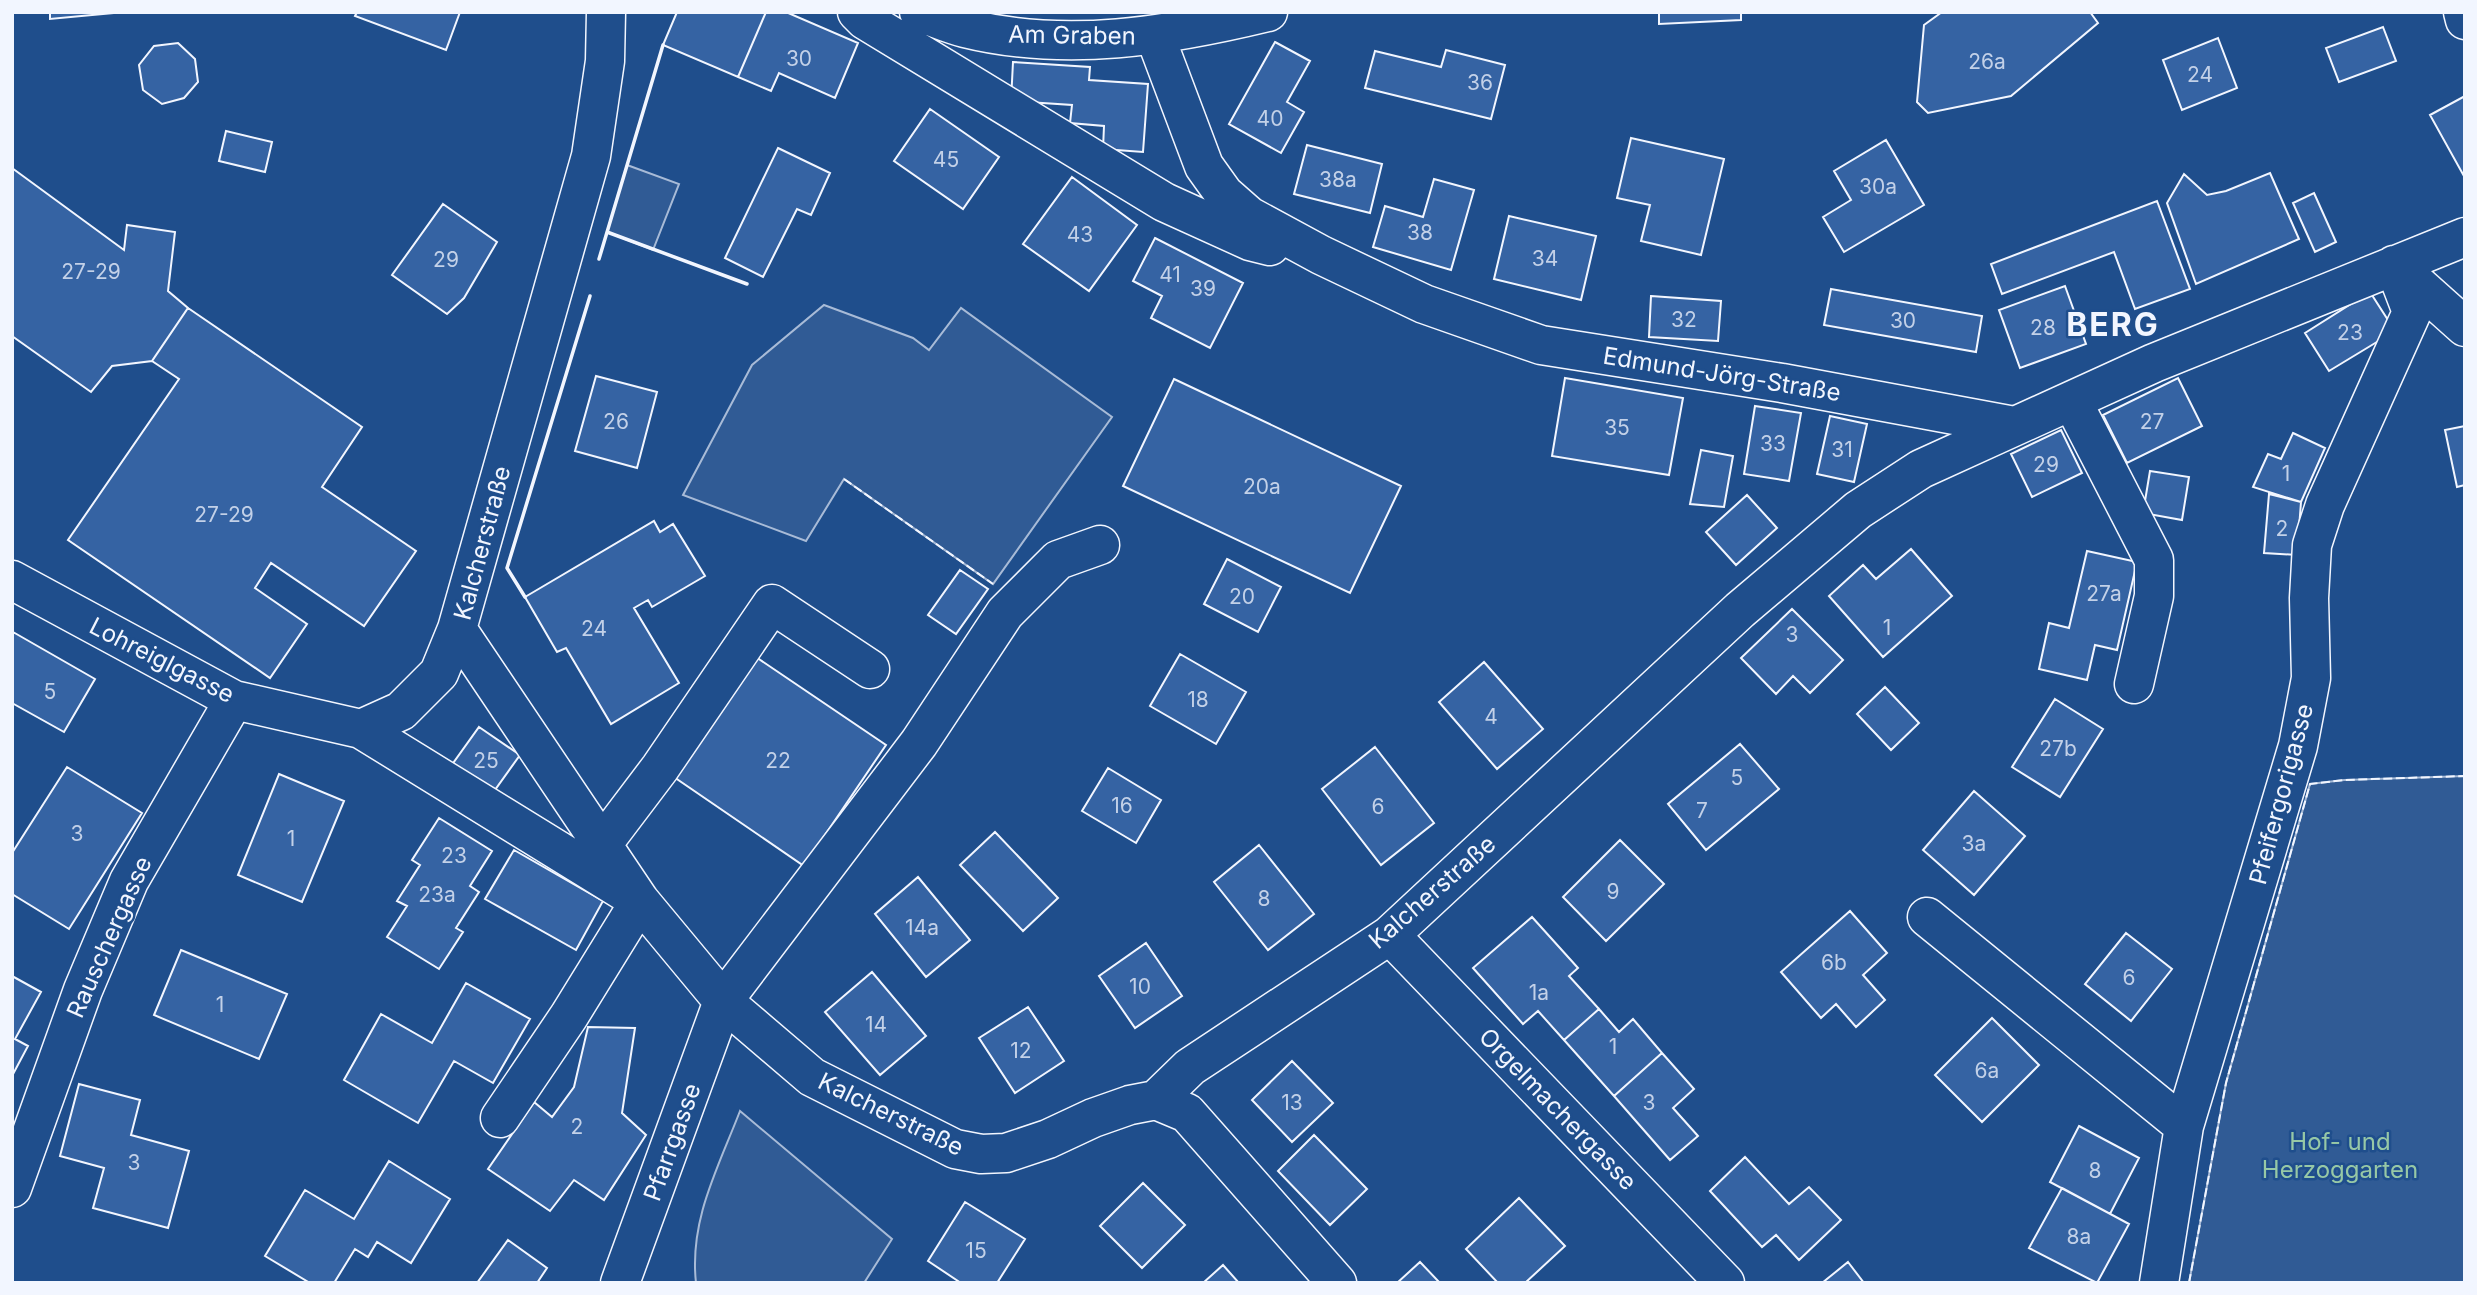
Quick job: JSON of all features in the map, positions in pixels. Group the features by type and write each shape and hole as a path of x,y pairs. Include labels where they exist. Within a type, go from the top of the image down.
{"street":[{"name":"Kalcherstraße","path":"606,12 605,61 591,156 457,629 640,901 723,1001 812,1077 955,1149 981,1154 1006,1153 1048,1139 1093,1118 1130,1105 1156,1100 1190,1067 1390,935 1740,610 1858,510 1921,469 2014,426"},
{"path":"857,12 865,20 1164,202 1250,241 1321,255"},
{"name":"Am Graben","path":"919,12 965,28 1037,39 1100,40 1156,36 1268,12"},
{"path":"2463,12 2465,20"},
{"name":"Edmund-Jörg-Straße","path":"1156,36 1204,166 1224,194 1249,215 1321,255 1424,304 1541,345 1782,383 2014,426"},
{"path":"2014,426 2154,363 2465,237"},
{"path":"2394,265 2465,327"},
{"name":"Pfeifergorigasse","path":"2159,1283 2184,1126 2298,746 2311,678 2309,598 2312,545 2325,505 2412,312 2394,265"},
{"path":"2072,401 2154,560 2154,596 2134,684"},
{"path":"723,1001 919,743 1005,613 1058,560 1100,545"},
{"name":"Lohreiglgasse","path":"12,580 234,700 361,729 640,901"},
{"path":"601,846 660,768 772,604 870,669"},
{"path":"361,729 401,711 439,673 457,629"},
{"name":"Rauschergasse","path":"12,1188 83,990 129,881 234,700"},
{"path":"500,1118 569,1016 640,901"},
{"path":"1927,917 2184,1126"},
{"name":"Orgelmachergasse","path":"1390,935 1726,1283"},
{"name":"Pfarrgasse","path":"620,1283 723,1001"},
{"path":"1156,1100 1187,1113 1338,1283"}],"green space":[{"path":"627,165 679,184 653,250 607,232"},
{"path":"824,305 913,338 929,350 961,308 1112,417 993,584 844,479 806,541 683,495 752,365"},
{"name":"Hof- und Herzoggarten","path":"2465,776 2465,1283 2189,1283 2226,1083 2310,784 2344,780"},
{"path":"740,1111 892,1239 864,1283 696,1283 695,1260 701,1216"}],"building":[{"path":"50,12 113,12 113,13 50,19"},
{"path":"357,12 460,12 446,50 355,16"},
{"path":"677,12 766,12 738,77 663,45"},
{"path":"766,12 786,12 858,43 835,98 779,73 771,91 738,77"},
{"path":"1659,12 1741,12 1741,20 1659,24"},
{"path":"1942,12 2090,12 2098,23 2011,96 1928,113 1917,102 1924,25"},
{"path":"2383,27 2396,61 2339,82 2326,48"},
{"path":"2218,38 2237,88 2182,110 2163,60"},
{"path":"1275,42 1310,61 1287,102 1304,112 1281,153 1229,124"},
{"path":"178,43 195,59 198,82 184,98 162,104 143,90 139,65 154,46"},
{"path":"1446,50 1505,65 1491,119 1365,88 1375,51 1441,67"},
{"path":"1013,62 1090,67 1089,80 1148,84 1143,152 1103,149 1104,126 1070,123 1072,105 1011,101"},
{"path":"2465,96 2465,178 2430,115"},
{"path":"930,109 999,157 963,209 894,161"},
{"path":"226,131 272,142 265,172 219,161"},
{"path":"1631,138 1724,159 1701,255 1641,241 1650,205 1617,198"},
{"path":"1886,140 1924,205 1844,252 1823,217 1851,200 1834,171"},
{"path":"1307,145 1382,164 1370,213 1294,194"},
{"path":"778,148 830,173 811,215 797,209 763,277 725,258"},
{"path":"12,168 124,250 127,225 175,232 168,291 188,308 152,361 112,366 91,392 12,336"},
{"path":"2270,173 2299,239 2196,284 2167,203 2184,174 2207,195 2226,191"},
{"path":"1072,177 1137,225 1089,291 1023,244"},
{"path":"1434,179 1474,190 1451,270 1373,247 1385,206 1423,217"},
{"path":"2314,193 2336,242 2315,252 2293,203"},
{"path":"2157,201 2190,289 2135,309 2114,252 2002,294 1991,264"},
{"path":"443,204 497,242 464,298 447,314 392,275"},
{"path":"1509,216 1596,236 1581,300 1494,279"},
{"path":"1155,238 1243,283 1210,348 1151,318 1162,296 1133,281"},
{"path":"2065,286 2086,344 2020,368 1999,310"},
{"path":"1831,289 1982,316 1976,352 1824,325"},
{"path":"2370,292 2395,331 2329,371 2305,333"},
{"path":"1651,296 1721,301 1718,341 1649,337"},
{"path":"188,308 362,427 322,487 416,551 364,626 271,563 255,588 307,624 270,678 68,540 179,379 152,361"},
{"path":"596,376 657,392 637,468 575,451"},
{"path":"1565,378 1683,398 1669,475 1552,456"},
{"path":"2178,378 2202,426 2127,463 2103,415"},
{"path":"1174,379 1401,486 1350,593 1123,486"},
{"path":"1755,406 1801,413 1789,481 1744,474"},
{"path":"1830,416 1867,424 1854,482 1817,474"},
{"path":"2465,426 2465,485 2457,487 2445,430"},
{"path":"2061,430 2082,473 2032,497 2011,454"},
{"path":"2293,433 2325,448 2301,502 2253,487 2268,454 2281,459"},
{"path":"1701,450 1733,456 1724,507 1690,504"},
{"path":"2150,471 2189,477 2182,520 2143,513"},
{"path":"2269,494 2301,502 2297,555 2264,553"},
{"path":"1747,495 1777,528 1736,565 1706,532"},
{"path":"654,521 660,532 673,524 705,576 652,607 648,600 634,608 679,683 611,724 566,648 557,652 525,597"},
{"path":"1911,549 1952,596 1883,657 1829,596 1863,565 1876,579"},
{"path":"2087,551 2137,562 2117,650 2095,645 2087,680 2039,669 2049,623 2069,628"},
{"path":"1227,559 1281,587 1258,632 1204,604"},
{"path":"960,570 988,589 956,634 928,615"},
{"path":"1792,609 1843,660 1810,693 1793,676 1776,694 1741,658"},
{"path":"13,632 95,679 64,732 12,703"},
{"path":"1180,654 1246,692 1216,744 1150,706"},
{"path":"753,655 886,745 804,866 671,775"},
{"path":"1484,662 1543,729 1497,769 1439,702"},
{"path":"1885,687 1919,723 1891,750 1857,714"},
{"path":"2055,699 2103,729 2060,797 2012,767"},
{"path":"479,727 520,755 492,794 451,766"},
{"path":"1740,744 1779,789 1706,850 1668,804"},
{"path":"1375,747 1434,823 1381,865 1322,789"},
{"path":"67,767 142,813 69,929 12,894 12,853"},
{"path":"1108,768 1161,800 1136,843 1082,811"},
{"path":"279,774 344,801 302,902 238,875"},
{"path":"1974,791 2025,836 1974,895 1923,850"},
{"path":"439,818 492,851 470,886 479,892 456,928 463,932 439,969 387,937 407,906 397,901 420,865 412,860"},
{"path":"995,832 1058,898 1023,931 960,865"},
{"path":"1620,840 1664,884 1606,941 1563,897"},
{"path":"1259,845 1314,914 1268,950 1214,882"},
{"path":"514,850 603,901 576,950 485,899"},
{"path":"918,877 970,940 926,977 875,914"},
{"path":"1850,911 1887,953 1863,975 1885,1000 1856,1027 1836,1004 1821,1018 1781,972"},
{"path":"1532,917 1578,968 1569,976 1599,1009 1564,1040 1538,1011 1523,1024 1473,968"},
{"path":"2126,933 2172,969 2131,1021 2085,984"},
{"path":"1146,943 1182,996 1135,1028 1099,976"},
{"path":"181,950 287,994 259,1059 154,1015"},
{"path":"872,972 926,1036 880,1075 825,1012"},
{"path":"12,976 41,992 15,1039 28,1046 12,1076"},
{"path":"466,983 530,1019 493,1083 454,1061 418,1123 344,1080 381,1014 432,1043"},
{"path":"1028,1007 1064,1061 1015,1093 979,1038"},
{"path":"1599,1009 1619,1032 1633,1019 1662,1053 1614,1096 1564,1040"},
{"path":"1992,1018 2039,1065 1982,1122 1935,1075"},
{"path":"588,1027 635,1028 622,1113 646,1135 604,1200 574,1180 550,1211 488,1169 534,1102 552,1117 574,1087"},
{"path":"1662,1053 1694,1089 1673,1108 1698,1136 1670,1160 1614,1096"},
{"path":"1292,1061 1333,1103 1292,1142 1252,1100"},
{"path":"79,1084 140,1100 131,1135 189,1151 168,1228 93,1208 104,1168 60,1156"},
{"path":"2079,1126 2139,1158 2110,1214 2050,1182"},
{"path":"1314,1135 1367,1189 1330,1225 1278,1171"},
{"path":"1745,1157 1789,1204 1809,1187 1841,1220 1799,1260 1776,1235 1762,1247 1710,1191"},
{"path":"389,1161 450,1199 411,1263 377,1242 368,1257 355,1249 334,1283 310,1283 265,1256 305,1190 354,1219"},
{"path":"1143,1183 1185,1225 1142,1268 1100,1226"},
{"path":"2062,1188 2129,1224 2097,1283 2029,1248"},
{"path":"1519,1198 1565,1246 1525,1283 1498,1283 1466,1249"},
{"path":"965,1202 1025,1239 997,1283 961,1283 928,1261"},
{"path":"508,1240 547,1268 537,1283 477,1283"},
{"path":"1420,1262 1440,1283 1397,1283"},
{"path":"1848,1262 1864,1283 1822,1283"},
{"path":"1223,1265 1239,1283 1203,1283"}],"fence":[{"path":"844,479 993,584"},
{"path":"2189,1283 2226,1083 2310,784 2344,780 2465,776"}],"wall":[{"path":"599,259 663,45"},
{"path":"607,232 747,284"},
{"path":"525,597 507,568 590,296"}],"district":[{"name":"BERG","path":"2113,324"}]}
